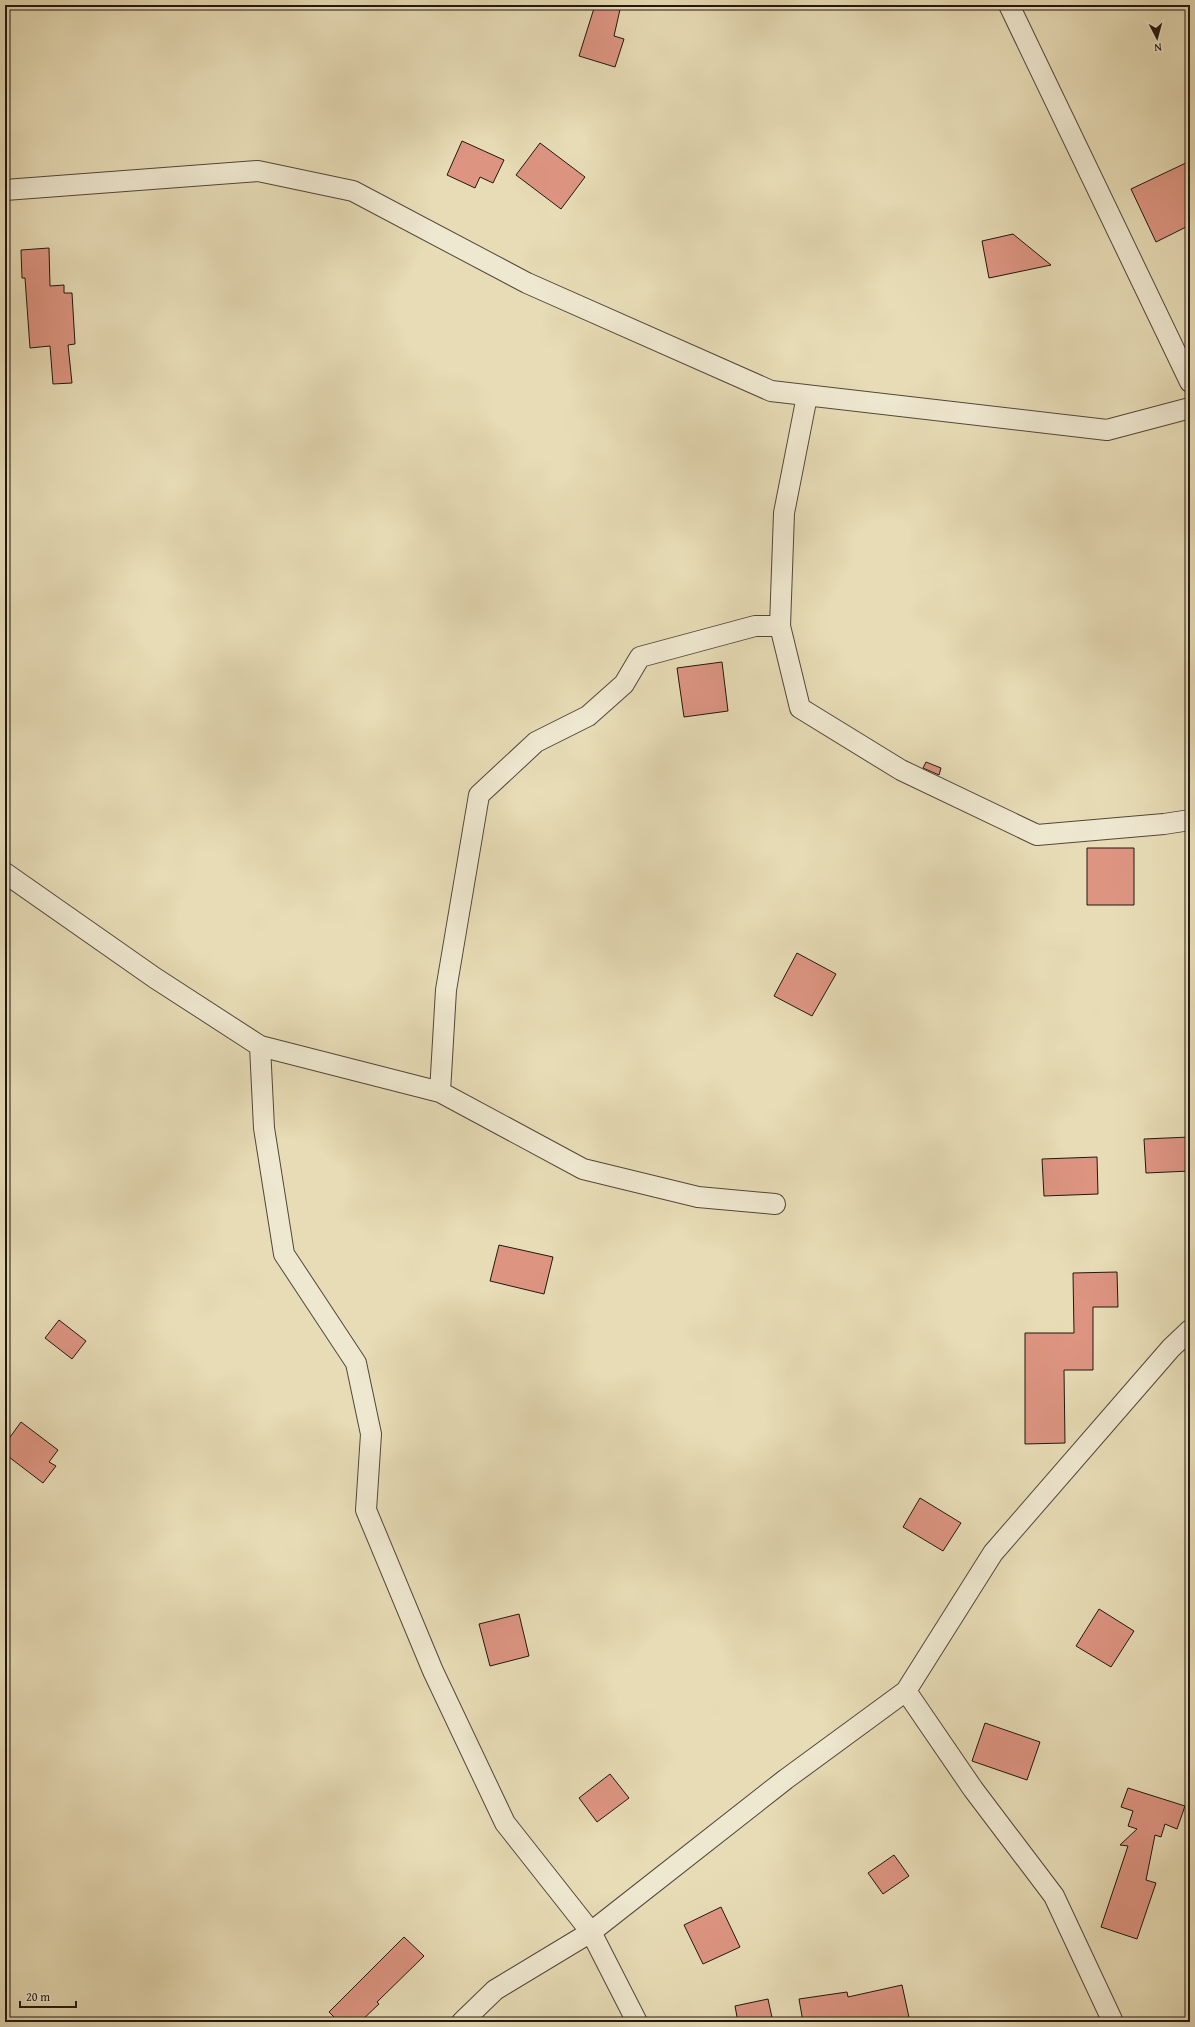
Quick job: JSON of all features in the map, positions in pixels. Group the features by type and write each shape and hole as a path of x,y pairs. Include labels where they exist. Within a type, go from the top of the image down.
{"street":[{"path":"1008,5 1190,382"},
{"path":"5,190 258,171 353,191 527,283 771,391 1107,430 1190,408"},
{"path":"807,396 784,513 780,626 800,708 901,770 1037,835 1164,824 1190,820"},
{"path":"440,1092 446,990 479,795 536,742 588,716 624,684 640,657 755,626 780,626"},
{"path":"5,873 155,978 260,1046 440,1092 583,1169 698,1197 775,1204"},
{"path":"260,1046 264,1128 284,1254 356,1363 371,1434 366,1510 434,1671 505,1823 591,1932 637,2022"},
{"path":"462,2022 495,1990 591,1932 786,1779 906,1690 993,1553 1171,1348 1190,1330"},
{"path":"906,1690 973,1789 1054,1896 1113,2022"}],"building":[{"path":"595,5 621,5 614,36 624,39 615,67 579,56"},
{"path":"462,141 504,160 493,183 480,177 475,188 447,175"},
{"path":"540,143 585,177 561,209 516,175"},
{"path":"1190,161 1190,225 1156,242 1131,189"},
{"path":"1013,234 1051,265 989,278 982,241"},
{"path":"49,248 50,286 64,285 64,293 72,293 75,344 68,345 72,383 53,384 50,346 30,348 25,278 22,278 21,250"},
{"path":"722,662 728,711 684,717 677,668"},
{"path":"926,762 941,768 939,775 923,768"},
{"path":"1087,848 1134,848 1134,905 1087,905"},
{"path":"797,953 836,974 812,1016 774,996"},
{"path":"1190,1137 1190,1171 1146,1173 1144,1139"},
{"path":"1097,1157 1098,1194 1044,1196 1042,1159"},
{"path":"499,1245 553,1257 544,1294 490,1281"},
{"path":"1117,1272 1118,1307 1093,1307 1093,1370 1064,1370 1065,1443 1025,1444 1025,1333 1074,1333 1073,1273"},
{"path":"59,1320 86,1341 72,1359 45,1338"},
{"path":"21,1422 58,1450 49,1462 56,1466 43,1483 5,1454 5,1444"},
{"path":"920,1498 961,1523 943,1551 903,1527"},
{"path":"1099,1609 1134,1631 1111,1667 1076,1646"},
{"path":"519,1614 529,1656 490,1666 479,1624"},
{"path":"985,1723 1040,1742 1027,1780 972,1761"},
{"path":"610,1774 629,1798 597,1822 579,1798"},
{"path":"1128,1788 1185,1806 1177,1829 1165,1824 1161,1837 1155,1835 1146,1880 1156,1883 1137,1939 1101,1927 1128,1846 1120,1845 1137,1829 1128,1826 1133,1811 1121,1807"},
{"path":"894,1855 909,1876 883,1894 868,1873"},
{"path":"721,1907 740,1947 703,1964 684,1925"},
{"path":"404,1937 424,1956 377,2002 379,2004 360,2022 339,2022 329,2012"},
{"path":"902,1985 910,2022 803,2022 799,1999 847,1992 848,1997"},
{"path":"768,1999 773,2022 738,2022 735,2006"}]}
